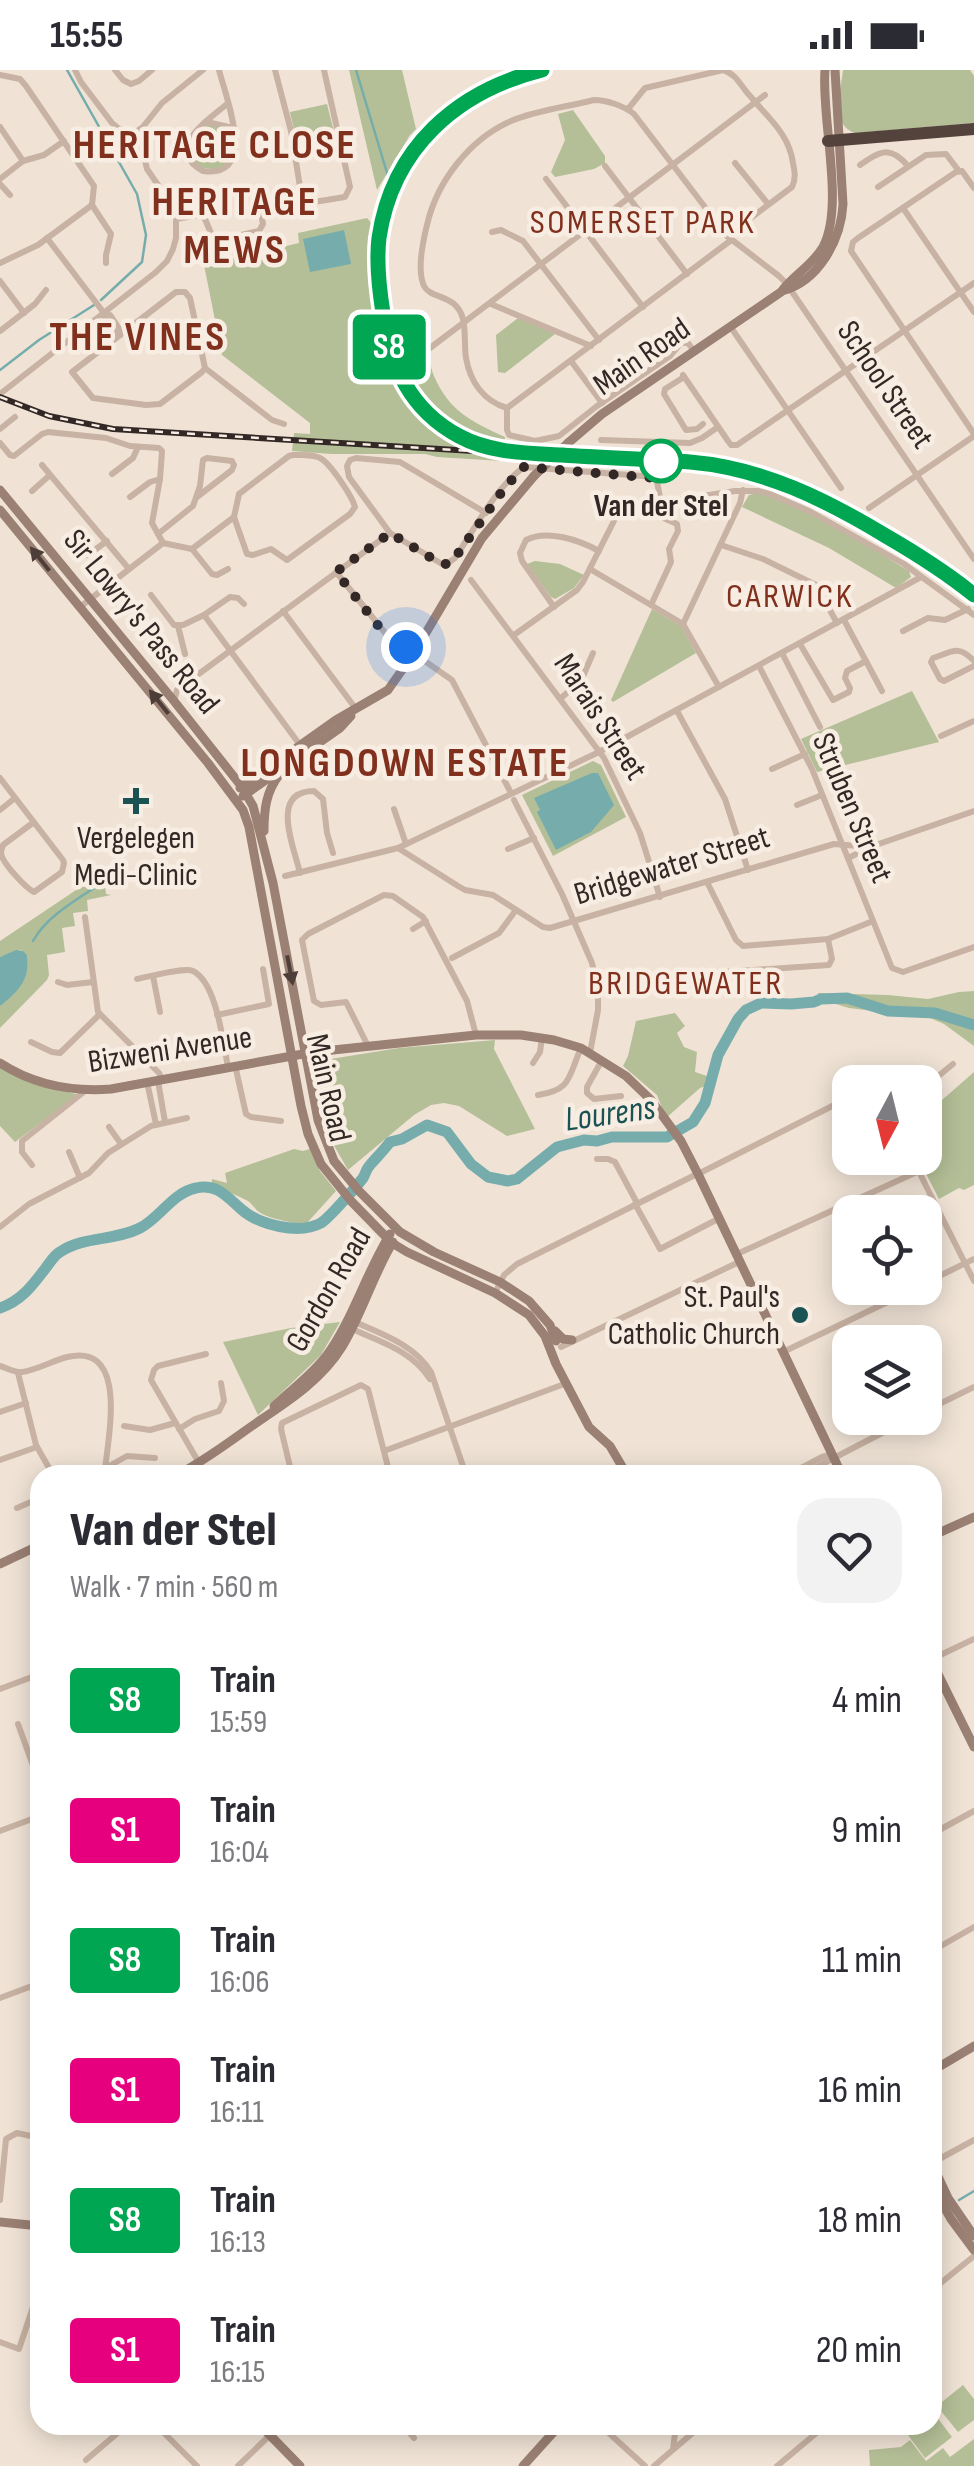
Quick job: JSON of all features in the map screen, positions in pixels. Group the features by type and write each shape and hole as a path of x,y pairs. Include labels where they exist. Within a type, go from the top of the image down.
{"highway":[{"path":"833,140 974,130"}],"main road":[{"name":"Main Road","path":"244,790 336,720 388,690 482,538 534,476 568,444 602,414 820,264 838,233 843,204 825,70"},
{"name":"Main Road","path":"833,140 835,70"},
{"name":"Sir Lowry's Pass Road","path":"0,490 244,790"},
{"name":"Sir Lowry's Pass Road","path":"0,510 234,797"},
{"name":"Main Road","path":"357,710 340,728 234,797 249,828 308,1134 315,1154 334,1182 390,1241 407,1252 498,1287 556,1347"},
{"path":"264,844 266,800 286,764"},
{"name":"Main Road","path":"244,790 254,806 264,844 322,1134 342,1172 397,1230 529,1302 550,1325 561,1372 589,1427 610,1446 621,1465"},
{"path":"300,1019 307,1039 329,1050"},
{"name":"Bizweni Avenue","path":"0,1063 36,1081 86,1090 111,1089 329,1050 476,1035 542,1037 586,1051 640,1088 677,1140 840,1465"},
{"path":"368,1220 378,1252"},
{"name":"Gordon Road","path":"349,1324 397,1230"},
{"name":"Gordon Road","path":"195,1465 277,1411 323,1371 342,1347 378,1252 390,1241"},
{"path":"550,1325 563,1338 572,1340"},
{"path":"942,1531 974,1517"},
{"path":"0,1564 30,1550"},
{"path":"942,1678 974,1747"},
{"path":"942,2065 974,2046"},
{"path":"942,2070 953,2058"},
{"path":"942,2185 974,2236"},
{"path":"942,2203 974,2253"},
{"path":"0,2222 30,2225"},
{"path":"270,2435 300,2466"},
{"path":"523,2466 551,2435"}],"street":[{"path":"75,70 112,123 142,136"},
{"path":"115,70 131,84 152,70"},
{"path":"0,394 167,261 176,238 176,219 172,205 147,169 142,136 162,103 203,70"},
{"path":"219,70 228,104 233,128 236,153 221,171 203,171 191,161 188,147 194,132 228,104"},
{"path":"274,70 291,131 301,193 305,200 314,202 345,196 350,186 324,70"},
{"path":"720,70 731,71 791,146 796,177 792,186 686,274 507,408 473,384 463,318 454,303 430,292 423,282 422,247 430,210 456,164 492,131 522,117 596,100 628,109 645,88 720,70"},
{"path":"0,74 16,74 94,186 92,205 111,234 106,263"},
{"path":"426,351 765,95"},
{"name":"School Street","path":"628,109 728,239 766,266 786,288 974,559"},
{"path":"206,122 233,128"},
{"path":"0,127 23,161"},
{"path":"10,195 0,182 23,161 44,156 64,141"},
{"path":"860,165 886,152 896,153 908,166"},
{"path":"878,187 926,154 946,154 974,188"},
{"path":"735,163 768,204"},
{"path":"605,166 686,274"},
{"path":"869,508 974,435 852,255 851,246 902,208 962,172"},
{"path":"546,179 643,307"},
{"path":"176,219 203,216 212,238 219,240 259,232 263,224 259,203"},
{"path":"0,263 31,249 92,205"},
{"path":"902,208 974,312"},
{"path":"492,232 501,230 520,238 595,343"},
{"path":"47,238 120,334"},
{"path":"0,280 24,312"},
{"path":"704,424 686,430 664,394 665,389 684,376 731,444 742,442 974,282"},
{"path":"0,331 39,301 46,290"},
{"path":"205,368 186,386 152,406 97,400 72,372 176,292 185,292 191,301 205,368 272,420 284,424"},
{"path":"490,303 595,343"},
{"path":"730,326 841,488"},
{"path":"507,408 508,434 529,441 553,439 670,356 683,341 694,351"},
{"path":"571,361 602,403"},
{"path":"0,429 15,416"},
{"path":"601,440 690,444 718,427"},
{"path":"0,443 13,456 48,432 106,438 162,450 152,523 163,543"},
{"path":"112,474 133,458 138,447"},
{"path":"192,548 234,517 238,494 289,456 322,459 355,504 350,514 287,560 271,549 247,554 234,517"},
{"path":"486,513 400,462 352,458 347,466 347,474 390,533 438,562 448,563 524,467 656,478 660,516 676,523 678,528 669,550 670,562 651,605"},
{"path":"158,534 192,508 203,460 232,461 232,470 197,497"},
{"path":"42,465 130,570"},
{"path":"32,491 50,475"},
{"path":"130,496 160,479"},
{"path":"683,624 743,490"},
{"path":"514,635 577,590 619,510 743,490 770,494 811,512 904,564 971,612"},
{"path":"174,701 177,690 390,533"},
{"path":"554,607 522,561 520,554 526,540 537,536 574,539 599,551"},
{"path":"76,542 90,555 106,541"},
{"path":"80,608 163,543 192,548 212,574 228,569"},
{"path":"721,545 762,559 816,585 882,691"},
{"path":"590,570 683,624 719,688"},
{"path":"336,572 380,628 452,680 534,838 592,963 598,1010 586,1051 564,1088 538,1096"},
{"path":"285,876 402,846 512,797 921,577"},
{"name":"Marais Street","path":"471,580 599,752 640,833 660,896"},
{"path":"151,595 170,622 178,626 185,654"},
{"path":"178,626 230,598 238,598 244,604"},
{"path":"283,611 357,710"},
{"path":"903,631 928,618 942,621 971,612"},
{"path":"204,615 300,745"},
{"path":"800,644 832,700 849,692 846,671 866,661"},
{"path":"958,650 966,652 974,663 944,681 931,662 958,650"},
{"path":"561,698 581,681 592,653"},
{"path":"782,653 820,727"},
{"name":"Struben Street","path":"759,666 804,754 892,968 908,970 974,946"},
{"path":"676,711 725,799 748,870"},
{"path":"941,736 974,721"},
{"path":"772,769 804,754"},
{"path":"0,778 34,822 65,865 62,872 32,892 2,858 1,851 3,845 34,822"},
{"path":"300,873 287,812 292,799 302,792 314,791 323,798 326,833 333,853"},
{"path":"797,804 822,795"},
{"path":"0,810 16,798"},
{"path":"394,809 402,846"},
{"name":"Bridgewater Street","path":"402,846 465,890 486,892 543,927 557,928 822,847 870,847 974,811"},
{"path":"508,849 534,838"},
{"path":"848,858 870,847"},
{"path":"706,882 740,944 828,939 873,921"},
{"path":"368,1046 346,1002 320,1005 314,1001 302,944 303,937 384,895 416,911 426,922 467,1001 476,1035"},
{"path":"452,958 499,933 516,910"},
{"path":"85,918 100,1014 159,1072 156,1124"},
{"path":"412,929 426,922"},
{"path":"722,972 829,966 832,960 828,939"},
{"path":"217,1015 270,1004 263,969"},
{"path":"137,979 187,970 195,973 211,993 224,1051 246,1114 280,1121"},
{"path":"154,976 160,1012"},
{"path":"598,991 670,976"},
{"path":"58,982 93,982"},
{"path":"31,1042 52,1052 63,1052 100,1014"},
{"path":"533,1063 540,1052 542,1037"},
{"path":"602,1060 587,1093 594,1099 621,1096"},
{"path":"942,1073 953,1064"},
{"path":"156,1080 165,1122"},
{"path":"32,1165 22,1152 22,1142 86,1090"},
{"path":"498,1287 504,1275 517,1264 832,1106"},
{"path":"0,1227 29,1204 89,1173 102,1158 156,1124 187,1118"},
{"path":"109,1127 122,1144"},
{"path":"70,1152 80,1178"},
{"path":"597,1159 615,1162 659,1247 717,1218"},
{"path":"556,1347 911,1175"},
{"path":"921,1175 974,1281"},
{"path":"942,1276 974,1259"},
{"path":"784,1352 882,1305"},
{"path":"349,1324 406,1346 429,1368 462,1465"},
{"path":"201,1465 152,1384 152,1373 163,1365 206,1354"},
{"path":"0,1366 18,1373 70,1356 90,1358 101,1365 109,1377 111,1392 107,1465"},
{"path":"18,1373 37,1448 47,1465"},
{"path":"124,1426 150,1430 219,1412 224,1398 221,1383"},
{"path":"388,1465 384,1451 568,1384"},
{"name":"Gordon Road","path":"290,1465 282,1424 363,1385 368,1390 384,1451"},
{"path":"942,1402 974,1386"},
{"path":"0,1412 26,1404"},
{"path":"818,1465 877,1435"},
{"path":"0,1460 37,1448"},
{"path":"807,1465 837,1454"},
{"path":"116,1465 127,1456 155,1458"},
{"path":"16,1508 30,1502"},
{"path":"942,1655 974,1639"},
{"path":"942,1660 947,1652"},
{"path":"0,1689 30,1678"},
{"path":"18,1724 30,1757"},
{"path":"942,1829 974,1811"},
{"path":"0,1831 30,1820"},
{"path":"942,1945 974,1927"},
{"path":"0,1998 30,1987"},
{"path":"0,2200 6,2139 17,2133 30,2136"},
{"path":"942,2158 974,2140"},
{"path":"942,2281 974,2253"},
{"path":"0,2342 19,2348 30,2316"},
{"path":"86,2460 115,2435"},
{"path":"166,2435 197,2466"},
{"path":"238,2466 270,2435"},
{"path":"611,2435 645,2466"},
{"path":"673,2450 675,2435"},
{"path":"654,2466 690,2435"},
{"path":"777,2466 814,2435"}],"green space":[{"path":"349,70 402,70 416,129 377,190"},
{"path":"843,70 970,70 974,76 974,123 855,133 842,123 840,115"},
{"path":"327,104 336,140 298,149 290,112"},
{"path":"573,110 605,156 605,163 555,177 551,172 565,140 558,114"},
{"path":"203,121 230,129 235,151 222,170 193,167 188,141"},
{"path":"367,218 386,240 387,299 406,352 422,347 440,388 454,407 505,437 502,461 425,454 292,451 294,433 310,434 310,423 222,355 204,265 299,243 298,233"},
{"path":"518,318 555,334 505,373 498,372 496,335"},
{"path":"757,493 797,506 836,526 909,571 911,577 896,588 829,548 742,507 749,495"},
{"path":"527,564 560,564 584,575 574,588 555,599"},
{"path":"652,609 681,626 696,653 613,702 611,700"},
{"path":"912,691 939,742 817,772 801,739"},
{"path":"593,761 601,765 626,817 553,856 522,795"},
{"path":"103,872 106,894 111,895 87,900 88,911 73,913 75,926 62,928 65,952 47,955 47,980 0,1028 0,1006 22,984 28,963 21,950 0,957 0,941"},
{"path":"974,991 974,1046 930,1018 829,1002 817,1004 818,993 928,999"},
{"path":"675,1013 685,1026 677,1033 684,1047 697,1052 695,1072 707,1076 706,1086 666,1118 657,1095 623,1066 636,1021"},
{"path":"495,1040 494,1049 535,1129 507,1136 459,1106 431,1105 348,1170 332,1142 315,1066 318,1061 399,1048"},
{"path":"0,1067 31,1083 76,1096 15,1142 0,1126"},
{"path":"974,1072 974,1185 942,1197 927,1175 942,1175 942,1100"},
{"path":"294,1149 310,1149 320,1171 336,1191 306,1224 268,1216 248,1201 211,1186 212,1179 227,1183 225,1173"},
{"path":"340,1322 321,1355 258,1415 223,1342"},
{"path":"963,2385 974,2399 974,2420 958,2432 942,2412 942,2402"},
{"path":"942,2424 952,2437 925,2458 908,2435 942,2435"},
{"path":"974,2439 974,2466 870,2466 869,2450 901,2447 910,2440 926,2461 943,2448 950,2457"}],"water":[{"path":"344,230 351,264 310,272 303,239"},
{"path":"598,773 614,805 591,832 556,850 534,798"},
{"path":"16,950 27,955 25,978 0,1006 0,957"}],"waterway":[{"path":"67,70 137,194 146,235 142,262 101,300"},
{"path":"356,70 388,176 374,216"},
{"path":"0,370 94,305"},
{"path":"33,941 55,915 103,882"},
{"name":"Lourens","path":"0,1308 26,1292 60,1252 79,1243 140,1228 180,1195 196,1188 216,1189 249,1215 268,1224 302,1228 321,1223 355,1188 390,1142 427,1125 447,1132 471,1164 488,1177 508,1181 517,1179 557,1147 612,1137 667,1137 693,1122 705,1103 718,1055 738,1019 761,1003 847,998 888,1011 935,1013 974,1025"},
{"path":"959,2200 974,2191"}],"railway":[{"path":"482,445 438,423 422,408 399,372 381,304 378,265 382,227 400,173 436,125 485,91 542,70"},
{"path":"0,397 49,416 113,429 716,466 788,486 831,505 974,595"}],"train":[{"name":"S8","path":"542,70 491,87 444,118 410,156 390,198 378,249 382,307 394,362 418,404 448,430 470,442 497,449 693,462 776,481 817,497 866,524 974,595"}],"place":[{"name":"Van der Stel","path":"661,461"},
{"name":"Vergelegen Medi-Clinic","path":"136,801"},
{"name":"St. Paul's Catholic Church","path":"800,1315"}],"district":[{"name":"HERITAGE CLOSE","path":"215,145"},
{"name":"SOMERSET PARK","path":"643,222"},
{"name":"HERITAGE MEWS","path":"235,226"},
{"name":"THE VINES","path":"138,337"},
{"name":"CARWICK","path":"790,596"},
{"name":"LONGDOWN ESTATE","path":"405,763"},
{"name":"BRIDGEWATER","path":"686,983"}],"route":[{"path":"406,647 380,628 336,572 390,533 438,562 452,562 524,467 656,478 661,461"}]}
